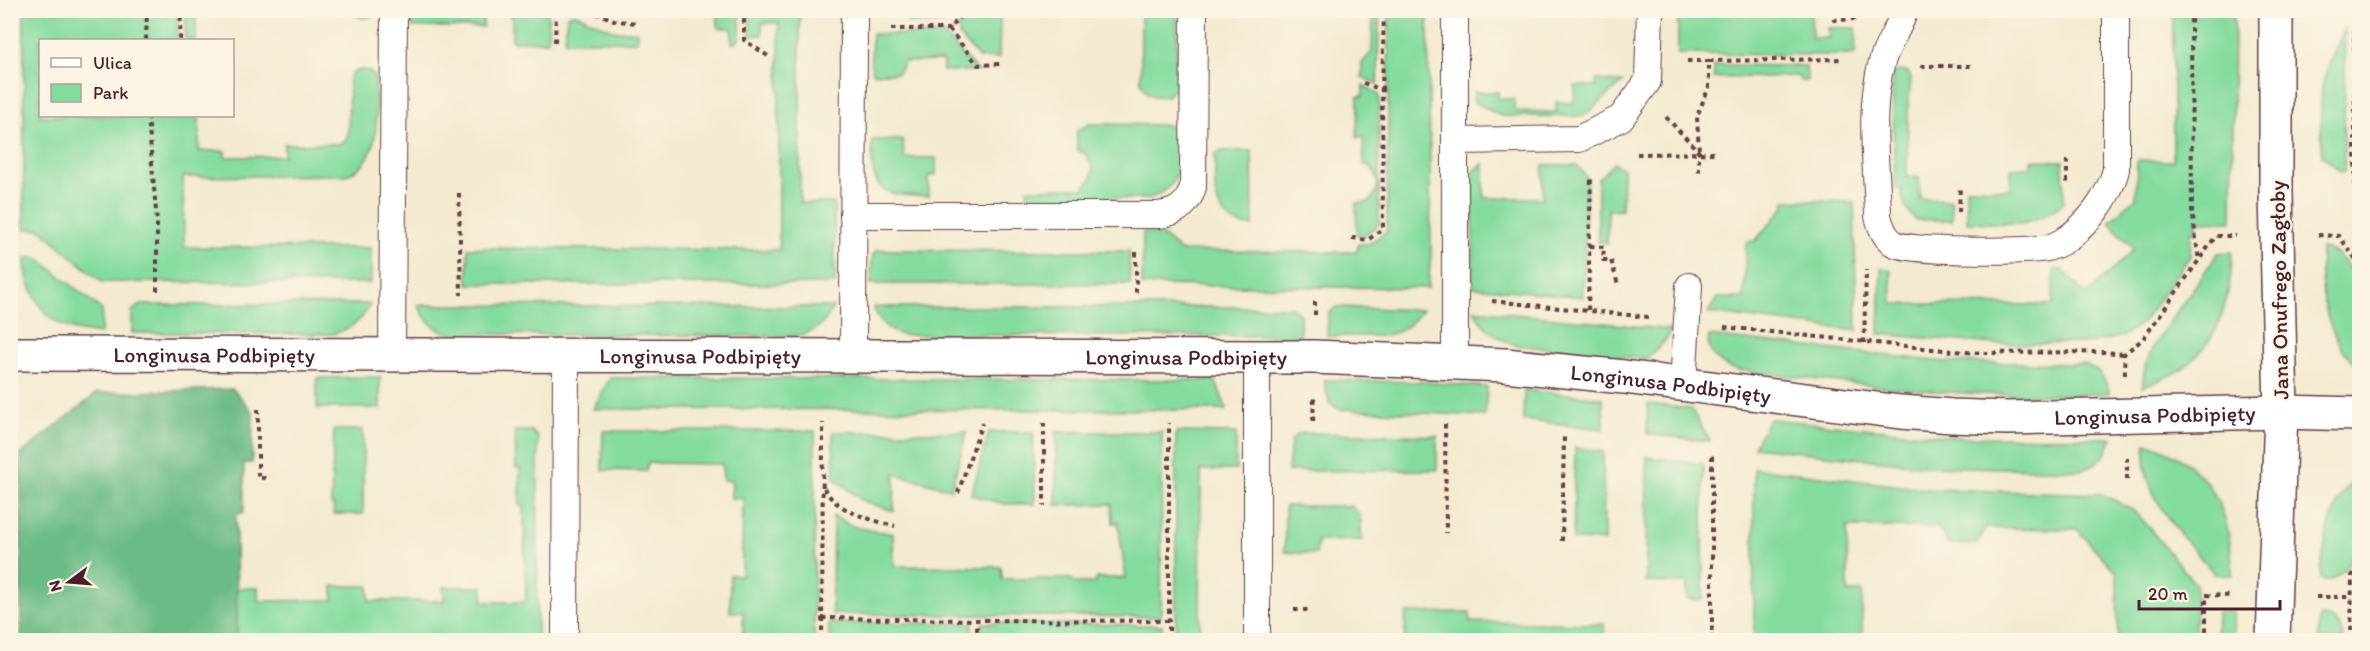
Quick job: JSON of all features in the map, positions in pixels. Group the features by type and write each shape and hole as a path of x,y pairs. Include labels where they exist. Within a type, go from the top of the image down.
{"street":[{"name":"Jana Onufrego Zagłoby","path":"2272,640 2282,412 2277,234 2276,10"},
{"name":"Longinusa Podbipięty","path":"10,354 1257,357 1455,362 1505,365 1901,412 1952,416 2007,418 2282,412 2360,414"}],"lane":[{"path":"392,355 394,10"},
{"path":"853,215 1158,215 1179,209 1190,197 1193,187 1194,10"},
{"path":"1455,10 1455,362"},
{"path":"1455,141 1579,139 1621,118 1648,81 1650,10"},
{"path":"1905,10 1882,63 1875,97 1878,216 1884,234 1895,244 1909,249 2042,249 2061,242 2103,202 2112,186 2116,170 2116,10"},
{"path":"853,356 854,20"},
{"path":"1683,385 1689,286"},
{"path":"565,640 566,356"},
{"path":"1257,357 1257,640"}],"path":[{"path":"146,39 147,10"},
{"path":"180,39 181,10"},
{"path":"495,10 495,16"},
{"path":"555,42 556,10"},
{"path":"587,10 617,21 638,23"},
{"path":"744,10 744,40 768,56"},
{"path":"949,29 966,10"},
{"path":"1352,238 1368,240 1383,228 1384,10"},
{"path":"2191,10 2192,210 2199,261"},
{"path":"2354,10 2356,260"},
{"path":"854,20 949,29 978,65 1001,64"},
{"path":"1648,60 1975,66"},
{"path":"1699,175 1697,116 1709,87 1709,61"},
{"path":"1361,82 1382,90"},
{"path":"1641,90 1699,152"},
{"path":"148,117 157,223 156,295"},
{"path":"1588,310 1592,132"},
{"path":"1633,154 1717,153"},
{"path":"1591,178 1598,170"},
{"path":"1959,217 1960,185"},
{"path":"459,193 461,295"},
{"path":"1455,298 1588,310 1864,343 1982,353 2104,351 2124,354 2143,339 2216,236 2277,234 2339,236 2360,265"},
{"path":"1590,246 1604,247 1603,260 1611,260 1618,285"},
{"path":"1136,251 1137,296"},
{"path":"1864,308 1864,343"},
{"path":"2124,354 2127,479"},
{"path":"258,409 258,478 269,478"},
{"path":"822,640 823,423"},
{"path":"957,493 982,423"},
{"path":"1044,423 1044,506"},
{"path":"1169,423 1169,640"},
{"path":"1445,424 1446,533"},
{"path":"1562,541 1564,435"},
{"path":"1712,454 1712,640"},
{"path":"823,486 827,494 851,511 895,526"},
{"path":"2351,640 2352,576 2360,566"},
{"path":"821,618 1169,621"},
{"path":"977,620 977,640"}],"green space":[{"path":"908,10 957,11 944,24 908,23"},
{"path":"974,10 1000,11 999,58 979,58 959,36 959,23"},
{"path":"24,11 178,11 178,39 39,39 39,117 199,117 199,151 225,151 225,157 284,156 284,144 338,144 345,141 348,135 351,74 361,70 370,72 375,77 376,133 373,147 359,168 346,175 183,177 184,247 371,248 371,283 102,282 40,229 24,229"},
{"path":"186,11 200,11 200,15 196,16 196,39 185,39"},
{"path":"351,11 376,11 376,13 363,18"},
{"path":"411,11 486,11 486,15 483,15 483,27 412,27"},
{"path":"509,11 548,11 548,41 512,41 512,15 509,15"},
{"path":"718,11 740,11 740,38 736,43 732,43 732,28 718,28"},
{"path":"750,11 800,11 800,203 834,203 835,284 468,284 468,248 779,250 779,23 762,23 762,35 750,36"},
{"path":"1141,11 1177,11 1177,86 1167,96 1150,94 1145,90 1141,81"},
{"path":"1373,11 1379,11 1378,84 1362,77 1362,63 1372,52"},
{"path":"1389,11 1428,11 1431,253 1428,288 1142,285 1143,232 1163,237 1179,251 1357,252 1358,244 1368,244 1387,231"},
{"path":"1678,11 1811,11 1812,38 1829,38 1828,28 1856,28 1855,55 1678,54"},
{"path":"2173,11 2234,11 2232,221 2197,222 2197,232 2191,232 2190,256 2143,322 2123,336 2091,343 1995,344 1879,334 1881,268 1891,270 1892,304 2053,305 2054,269 2062,270 2086,295 2134,249 2109,222 2136,198 2137,160 2173,161"},
{"path":"574,13 614,31 637,31 637,41 565,41 567,16"},
{"path":"2345,29 2344,172 2341,172 2322,155 2321,101 2327,69"},
{"path":"872,34 944,35 978,71 943,71 943,61 904,62 898,73 873,73"},
{"path":"1714,65 1806,66 1807,81 1800,81 1799,76 1714,78"},
{"path":"1895,72 1908,72 1911,79 1908,106 1907,177 1919,177 1920,199 1951,200 1952,220 1915,220 1902,198 1902,189 1895,189 1892,76"},
{"path":"1596,80 1623,82 1584,116 1501,116 1474,102 1474,92 1498,92 1498,99 1514,99 1514,111 1556,112 1556,102 1574,103 1575,86 1597,86"},
{"path":"1363,86 1379,94 1379,224 1365,235 1357,235 1356,203 1369,202 1373,198 1378,183 1372,169 1364,165 1363,137 1357,138 1358,96 1363,96"},
{"path":"1089,124 1169,125 1176,136 1179,151 1178,167 1172,184 1147,199 1028,197 1027,189 1084,188 1091,179 1093,169 1085,153 1077,151 1077,131"},
{"path":"872,140 903,140 904,158 936,158 936,175 928,176 929,196 898,195 881,188 873,171"},
{"path":"1252,151 1253,226 1239,224 1228,218 1218,201 1215,190 1215,153"},
{"path":"2031,160 2063,161 2064,203 2040,218 2029,221 2006,224 1967,222 1966,188 2010,189 2011,168 2031,167"},
{"path":"1484,163 1484,198 1543,198 1543,165 1577,165 1587,178 1583,297 1473,287 1473,181 1474,171"},
{"path":"1614,163 1623,169 1622,209 1608,210 1607,243 1598,242 1598,179"},
{"path":"1785,200 1854,202 1857,331 1708,313 1717,298 1744,298 1746,242 1755,241 1785,206"},
{"path":"2321,248 2338,255 2359,280 2359,367 2338,342 2332,328 2323,296"},
{"path":"876,250 1129,251 1130,284 871,284 872,258"},
{"path":"2232,252 2226,302 2214,333 2205,347 2176,373 2142,387 2145,367 2153,346 2218,253"},
{"path":"25,258 38,258 102,310 101,334 68,328 47,314 31,288"},
{"path":"370,304 355,324 333,334 132,333 132,311 140,305"},
{"path":"418,305 833,307 818,327 808,333 795,336 452,334 431,324"},
{"path":"873,307 1291,307 1300,314 1300,336 904,335 893,332 885,326"},
{"path":"1336,307 1422,310 1410,324 1401,330 1383,336 1327,336 1328,314"},
{"path":"1474,310 1671,330 1666,340 1646,359 1516,345 1491,332"},
{"path":"1709,336 1945,362 2083,364 2093,368 2101,375 2110,393 2016,395 1969,393 1876,386 1737,370 1726,366 1716,358 1708,342"},
{"path":"380,377 380,408 317,408 317,378"},
{"path":"610,378 1215,380 1227,410 593,409"},
{"path":"1325,380 1423,382 1487,387 1485,416 1339,409 1330,404"},
{"path":"233,389 253,412 252,463 244,463 244,513 236,514 237,640 21,640 21,454 97,393"},
{"path":"1524,390 1603,398 1604,429 1523,420"},
{"path":"1648,404 1691,409 1710,441 1647,434"},
{"path":"1769,419 1955,437 2112,438 2104,456 2092,466 2080,470 1929,466 1754,447"},
{"path":"334,430 363,430 363,514 333,514 334,505 331,505"},
{"path":"515,431 532,431 538,438 537,640 237,640 236,588 258,588 258,601 333,600 333,586 369,586 369,601 444,601 443,587 483,587 483,602 526,602 524,507 520,506 520,468 516,468"},
{"path":"603,431 815,431 814,640 743,640 743,612 730,612 730,575 742,575 743,499 731,498 732,481 723,480 722,464 648,463 646,471 602,470"},
{"path":"833,432 967,432 951,489 895,474 894,511 863,501 834,478"},
{"path":"989,432 1033,432 1035,504 1005,504 971,495"},
{"path":"1056,432 1162,432 1161,617 832,614 833,516 854,527 893,534 894,566 1001,567 1002,579 1072,579 1073,583 1095,583 1097,578 1126,578 1118,522 1113,523 1112,504 1056,505"},
{"path":"1176,432 1236,433 1236,470 1201,470 1200,640 1176,640"},
{"path":"1298,434 1437,436 1437,470 1288,471 1291,441"},
{"path":"2146,443 2187,463 2202,477 2213,493 2228,530 2232,575 2215,574 2166,515 2149,481 2145,462"},
{"path":"1575,448 1603,452 1604,541 1573,540"},
{"path":"1647,457 1703,464 1703,600 1687,599 1687,583 1646,582"},
{"path":"1754,468 1926,489 2101,494 2130,508 2141,518 2196,585 2195,640 2118,640 2117,573 2077,529 1986,528 1977,544 1948,544 1938,527 1847,527 1848,592 1862,592 1862,640 1754,640"},
{"path":"2359,476 2359,548 2345,569 2334,578 2320,579 2326,537 2335,509 2349,485"},
{"path":"1285,506 1351,506 1360,515 1362,540 1318,541 1316,554 1285,552"},
{"path":"1470,612 1470,622 1604,624 1604,640 1404,640 1406,613"},
{"path":"2217,612 2233,612 2233,640 2216,640"},
{"path":"2319,617 2330,618 2337,622 2342,630 2343,640 2319,640"},
{"path":"829,623 972,623 972,640 829,640"},
{"path":"982,623 1162,625 1162,640 982,640"}]}
